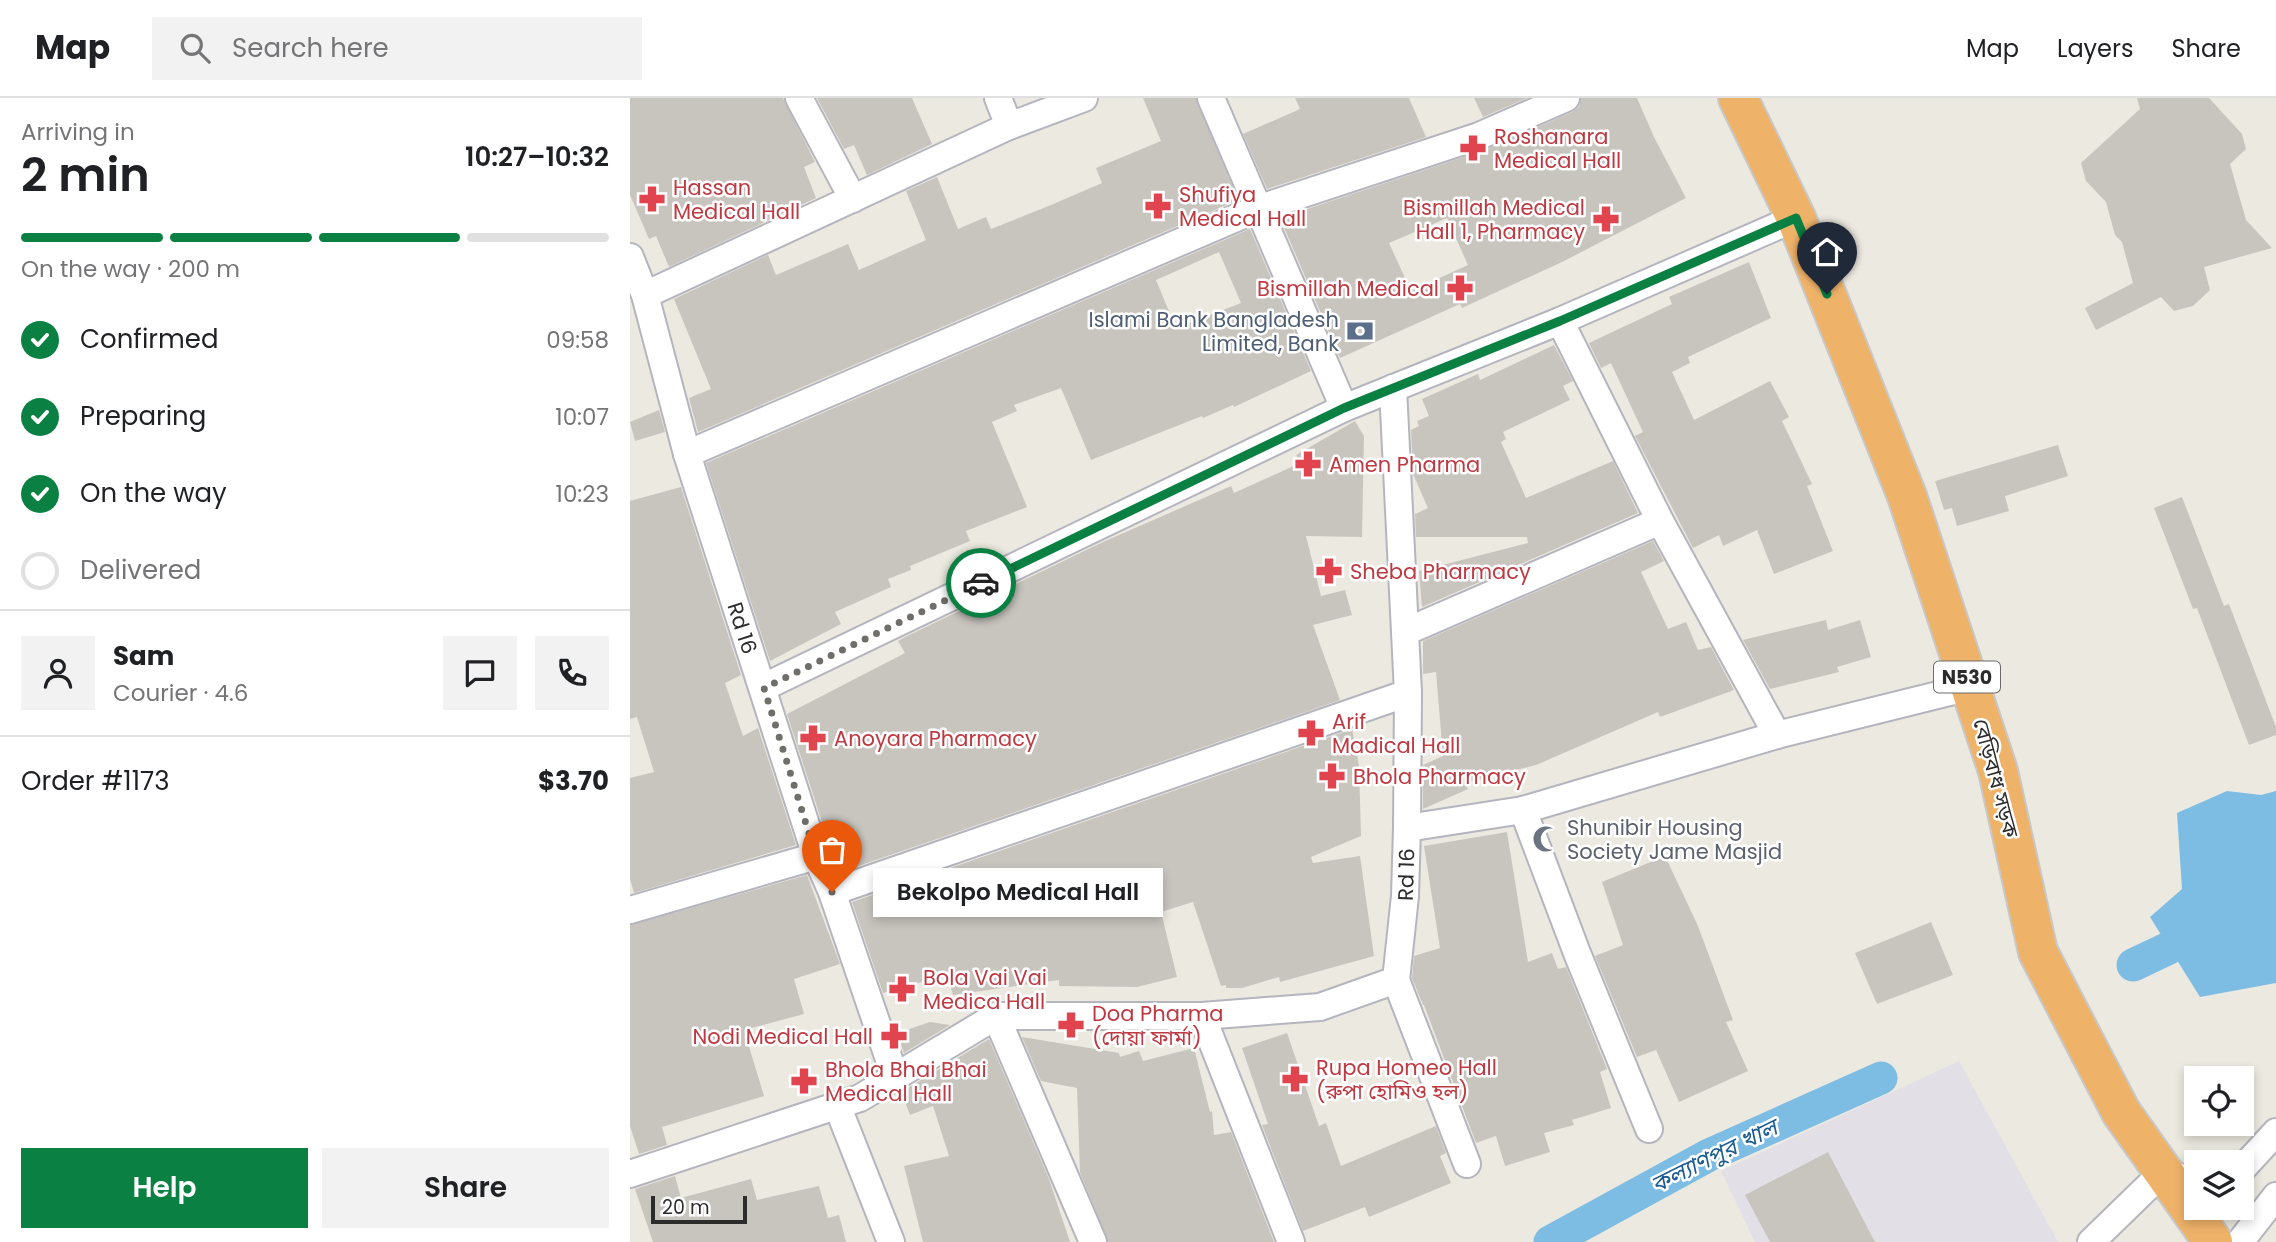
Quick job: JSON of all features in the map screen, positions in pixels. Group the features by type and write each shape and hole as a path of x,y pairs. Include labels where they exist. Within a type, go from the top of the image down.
{"highway":[{"name":"বেড়িবাধ সড়ক","path":"1738,98 1796,218 1907,496 1997,771 2038,952 2121,1112 2179,1177 2213,1242"}],"street":[{"path":"799,98 853,199"},
{"path":"998,98 1010,126"},
{"path":"645,295 1010,126 1084,98"},
{"path":"1211,98 1344,408"},
{"path":"687,454 1257,209 1479,136 1566,98"},
{"path":"764,688 1344,408 1560,321 1796,218"},
{"name":"Rd 16","path":"630,257 645,295 687,454 816,856 832,892 895,1077"},
{"path":"1560,321 1660,521 1776,735"},
{"path":"1393,388 1408,693 1407,828"},
{"path":"1405,632 1660,521"},
{"name":"Rd 16","path":"1396,980 1405,896 1407,828 1523,810 1776,735 1970,687"},
{"path":"832,892 1408,693"},
{"path":"1523,810 1577,953 1649,1129"},
{"path":"630,910 816,856"},
{"path":"630,1174 860,1098 996,1016 1202,1016 1320,1007 1396,980 1467,1164"},
{"path":"996,1016 1093,1242"},
{"path":"1202,1016 1291,1242"},
{"path":"837,1105 891,1242"},
{"path":"2254,1157 2276,1132"},
{"path":"2091,1242 2179,1177"},
{"path":"2240,1242 2276,1196"}],"shaded area":[{"path":"1959,1061 2058,1242 1755,1242 1721,1171"}],"water":[{"path":"2227,791 2261,795 2276,791 2276,983 2200,997 2150,917 2182,889 2177,813"}],"building":[{"path":"630,98 783,98 815,162 804,167 816,198 669,267 656,236 649,239 630,195"},
{"path":"817,98 912,98 932,144 867,175 854,145 844,149"},
{"path":"1143,98 1196,98 1238,200 698,432 689,398 711,389 674,299 768,255 776,275 848,244 859,270 926,240 906,191 937,177 958,229 986,217 991,229 1051,205 1102,183 1096,168 1161,141"},
{"path":"1295,98 1409,98 1426,137 1267,189 1243,134 1300,109"},
{"path":"1474,98 1527,98 1483,117"},
{"path":"1581,98 1637,98 1686,198 1562,262 1462,308 1460,304 1340,358 1280,218 1485,150 1579,107","holes":["1447,218 1468,265 1411,291 1389,243"]},
{"path":"2137,98 2209,98 2242,134 2246,149 2230,164 2246,220 2272,248 2204,267 2210,290 2193,306 2174,311 2161,297 2096,330 2085,308 2133,283 2122,242 2115,235 2106,202 2086,181 2081,163 2140,109"},
{"path":"1250,229 1311,371 1234,407 1233,405 1203,418 1202,416 1091,460 1061,388 1014,405 1017,411 992,422 1027,507 966,531 970,541 910,566 911,570 888,579 891,587 835,612 841,624 770,661 706,463","holes":["1219,252 1241,303 1176,328 1156,280"]},
{"path":"1749,262 1771,318 1688,357 1690,363 1672,372 1694,420 1770,381 1789,417 1782,421 1812,484 1807,486 1833,551 1774,574 1757,530 1723,546 1719,535 1693,548 1635,436 1643,432 1611,363 1601,368 1589,343 1672,304 1669,297"},
{"path":"1554,345 1573,381 1563,386 1570,400 1503,432 1506,439 1501,442 1526,498 1613,461 1638,513 1422,607 1419,571 1528,543 1527,537 1416,537 1415,514 1428,508 1413,474 1411,430 1419,426 1417,421 1429,416 1422,399 1478,374 1480,380"},
{"path":"659,410 665,432 635,441 630,422"},
{"path":"1355,421 1364,436 1362,537 1306,536 1321,596 1345,590 1352,615 1313,625 1340,700 841,872 831,850 787,714 905,653 898,641 907,636 1103,542 1231,486 1234,493 1300,463 1296,455"},
{"path":"2058,445 2068,476 2005,496 2009,511 1957,526 1952,508 1944,510 1935,481"},
{"path":"681,487 741,675 725,683 743,736 758,728 796,845 634,893 630,879 630,778 654,772 637,717 630,719 630,501"},
{"path":"2182,497 2224,606 2229,604 2276,727 2276,735 2249,745 2197,608 2193,609 2154,508"},
{"path":"1653,541 1664,561 1641,572 1668,629 1686,622 1698,650 1711,647 1734,690 1660,717 1658,712 1536,765 1465,783 1468,789 1423,809 1423,765 1443,756 1436,672 1423,674 1423,641"},
{"path":"1826,620 1828,630 1860,620 1871,657 1837,667 1839,672 1770,689 1743,640"},
{"path":"1352,729 1359,766 1361,836 1311,857 1313,863 1360,856 1374,956 1280,982 1279,977 1242,988 1226,988 1226,985 1221,986 1193,902 1161,912 1177,977 1137,987 1059,986 1059,980 953,995 947,975 883,993 852,902"},
{"path":"1507,832 1528,962 1552,953 1558,969 1566,967 1607,1069 1600,1072 1611,1108 1572,1120 1574,1125 1544,1133 1550,1152 1505,1166 1496,1136 1476,1143 1412,978 1414,956 1440,948 1424,846"},
{"path":"1665,856 1698,926 1733,1020 1726,1022 1748,1071 1679,1102 1656,1050 1637,1057 1595,956 1623,945 1602,882"},
{"path":"807,875 840,964 794,979 804,1014 744,1030 764,1096 662,1127 667,1145 639,1154 630,1126 630,925"},
{"path":"1931,922 1953,975 1877,1004 1855,953"},
{"path":"930,1022 950,1025 904,1053 897,1033"},
{"path":"1287,1033 1319,1126 1326,1123 1341,1166 1436,1126 1446,1153 1440,1156 1451,1183 1369,1217 1365,1207 1303,1231 1262,1125 1268,1124 1242,1048"},
{"path":"1022,1037 1119,1053 1120,1057 1139,1051 1143,1061 1194,1048 1210,1112 1212,1111 1214,1135 1231,1132 1274,1242 1108,1242 1080,1172 1077,1088 1041,1081"},
{"path":"989,1039 1049,1179 1070,1242 923,1242 904,1166 949,1156 933,1106 910,1115 901,1092"},
{"path":"1828,1152 1875,1242 1770,1242 1745,1195"},
{"path":"675,1176 681,1198 751,1179 757,1200 819,1186 828,1218 839,1215 846,1242 653,1242 635,1189"}],"waterway":[{"name":"কল্যাণপুর খাল","path":"2133,965 2169,948"},
{"name":"কল্যাণপুর খাল","path":"1550,1242 1709,1155 1881,1078"}],"way so far":[{"path":"832,892 816,856 764,688 981,583"}],"place":[{"name":"Roshanara Medical Hall","path":"1473,148"},
{"name":"Hassan Medical Hall","path":"652,199"},
{"name":"Shufiya Medical Hall","path":"1158,206"},
{"name":"Bismillah Medical Hall 1, Pharmacy","path":"1606,219"},
{"name":"Bismillah Medical","path":"1460,288"},
{"name":"Islami Bank Bangladesh Limited, Bank","path":"1360,331"},
{"name":"Amen Pharma","path":"1308,464"},
{"name":"Sheba Pharmacy","path":"1329,571"},
{"name":"Arif Madical Hall","path":"1311,733"},
{"name":"Anoyara Pharmacy","path":"813,738"},
{"name":"Bhola Pharmacy","path":"1332,776"},
{"name":"Shunibir Housing Society Jame Masjid","path":"1546,839"},
{"name":"Bekolpo Medical Hall","path":"832,892"},
{"name":"Bola Vai Vai Medica Hall","path":"902,989"},
{"name":"Doa Pharma (দোয়া ফার্মা)","path":"1071,1025"},
{"name":"Nodi Medical Hall","path":"894,1036"},
{"name":"Rupa Homeo Hall (রুপা হোমিও হল)","path":"1295,1079"},
{"name":"Bhola Bhai Bhai Medical Hall","path":"804,1081"}],"route":[{"path":"981,583 1344,408 1560,321 1796,218 1827,294"}]}
